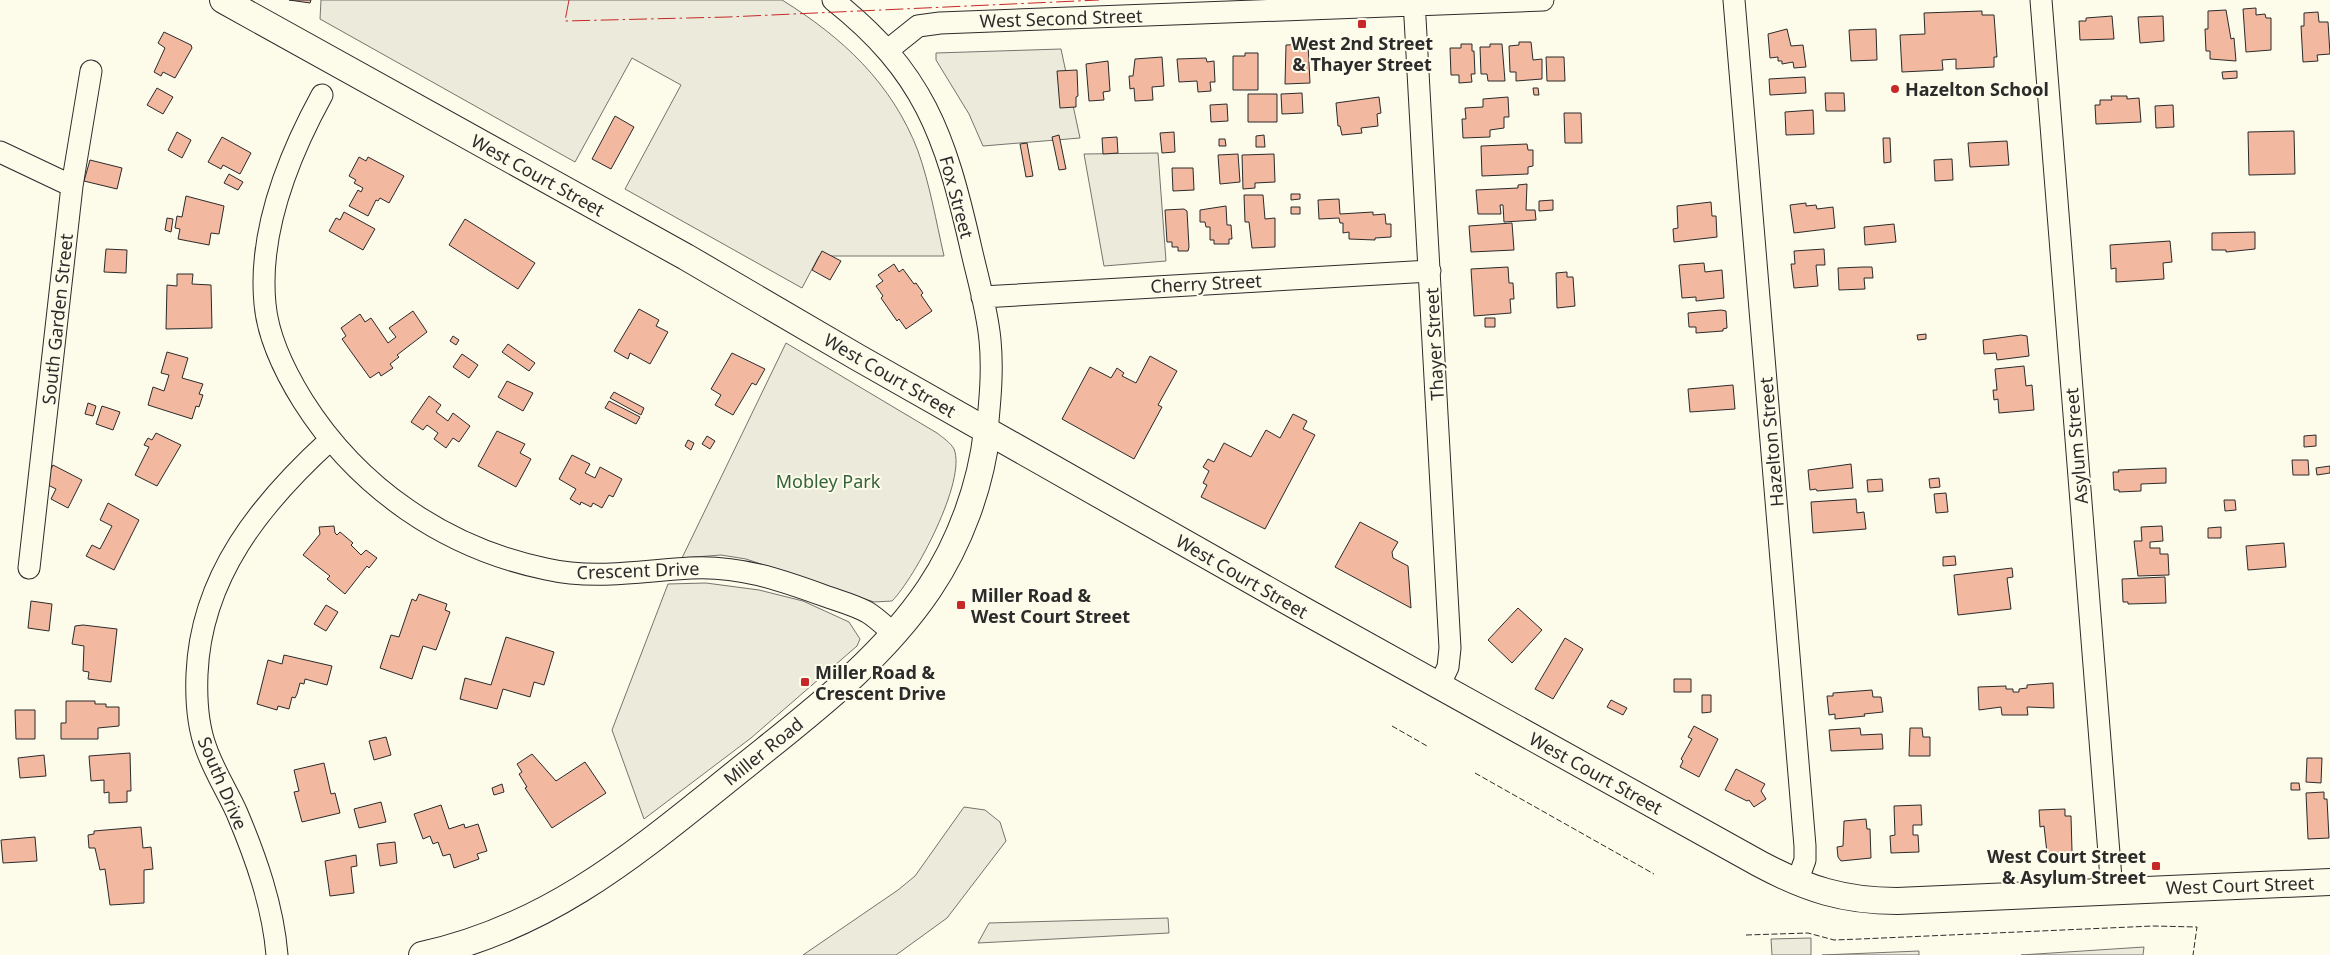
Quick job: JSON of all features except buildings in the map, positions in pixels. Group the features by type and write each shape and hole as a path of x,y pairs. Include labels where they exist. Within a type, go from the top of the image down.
{"main road":[{"name":"West Court Street","path":"223,0 678,252 987,431 1439,686 1760,864 1797,882 1837,896 1886,901 2330,882"},
{"name":"Miller Road","path":"422,955 464,944 512,927 571,897 607,873 819,706 863,667 894,634 930,588 953,544 977,483 987,431"}],"street":[{"name":"Fox Street","path":"833,0 888,50 922,100 943,142 982,297 991,357 987,431"},
{"name":"West Second Street","path":"888,50 918,26 940,23 1414,3 1543,0"},
{"name":"Hazelton Street","path":"1734,0 1805,846 1805,860 1797,882"},
{"name":"Asylum Street","path":"2041,0 2112,891"},
{"name":"Thayer Street","path":"1414,3 1450,648 1448,667 1439,686"},
{"name":"South Garden Street","path":"30,568 72,186 91,70"},
{"name":"Crescent Drive","path":"322,95 293,158 273,217 265,261 264,301 271,332 285,368 307,407 330,440 351,464 394,501 451,536 495,556 549,570 582,574 625,574 705,568 750,572 865,611 894,634"},
{"path":"0,152 72,186"},
{"name":"Cherry Street","path":"982,297 1430,271"},
{"name":"South Drive","path":"277,955 271,916 253,855 236,812 212,764 201,733 196,696 197,665 208,608 231,555 257,516 330,440"}],"green space":[{"path":"321,0 782,0 804,14 845,46 863,64 894,104 918,151 944,256 819,256 802,288 625,189 681,85 632,58 575,162 320,19"},
{"path":"1061,49 1080,138 983,146 969,114 936,60 936,53"},
{"path":"1158,153 1166,261 1104,266 1084,154"},
{"name":"Mobley Park","path":"786,343 937,433 949,442 954,449 956,463 953,483 946,505 925,551 902,589 892,601 874,602 746,559 721,555 682,558"},
{"path":"706,583 759,590 803,601 849,622 860,639 857,646 751,738 644,819 612,730 668,584"},
{"path":"2144,947 2143,955 2021,955"}],"shaded area":[{"path":"964,807 985,810 1000,822 1006,841 947,918 896,955 803,955 898,890 915,876"},
{"path":"1168,918 1169,933 978,943 989,923"},
{"path":"1811,938 1811,955 1772,955 1771,939"},
{"path":"1919,951 1919,955 1822,955"}],"fence":[{"path":"1392,726 1427,746"},
{"path":"1475,773 1654,874"},
{"path":"1746,935 1808,933 1834,940 2153,926 2197,927 2193,955"}],"power":[{"path":"569,0 565,21 728,17 1099,0"}],"place":[{"name":"West 2nd Street & Thayer Street","path":"1362,24"},
{"name":"Hazelton School","path":"1895,89"},
{"name":"Miller Road & West Court Street","path":"961,605"},
{"name":"Miller Road & Crescent Drive","path":"805,682"},
{"name":"West Court Street & Asylum Street","path":"2156,866"}]}
